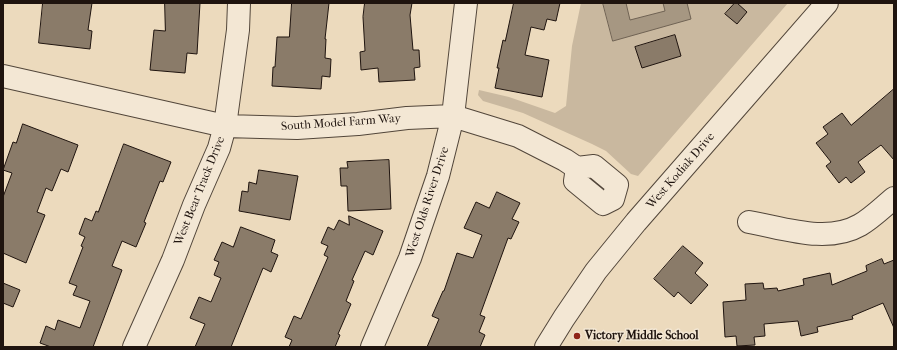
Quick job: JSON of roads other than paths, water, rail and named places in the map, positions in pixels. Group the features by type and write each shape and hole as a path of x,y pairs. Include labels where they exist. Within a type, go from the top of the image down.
{"street":[{"name":"West Bear Track Drive","path":"134,347 173,260 194,205 219,148 225,126 238,30 239,3"},
{"name":"West Olds River Drive","path":"372,347 410,258 438,176 453,116 466,3"},
{"name":"West Kodiak Drive","path":"546,347 596,271 636,222 827,3"},
{"name":"South Model Farm Way","path":"3,76 225,126 297,128 358,124 407,118 453,116 518,136 565,160 577,168 594,166 617,185 613,199 636,222"},
{"path":"749,222 818,235 840,234 860,225 894,198"}],"place":[{"name":"Victory Middle School","path":"577,336"}]}
